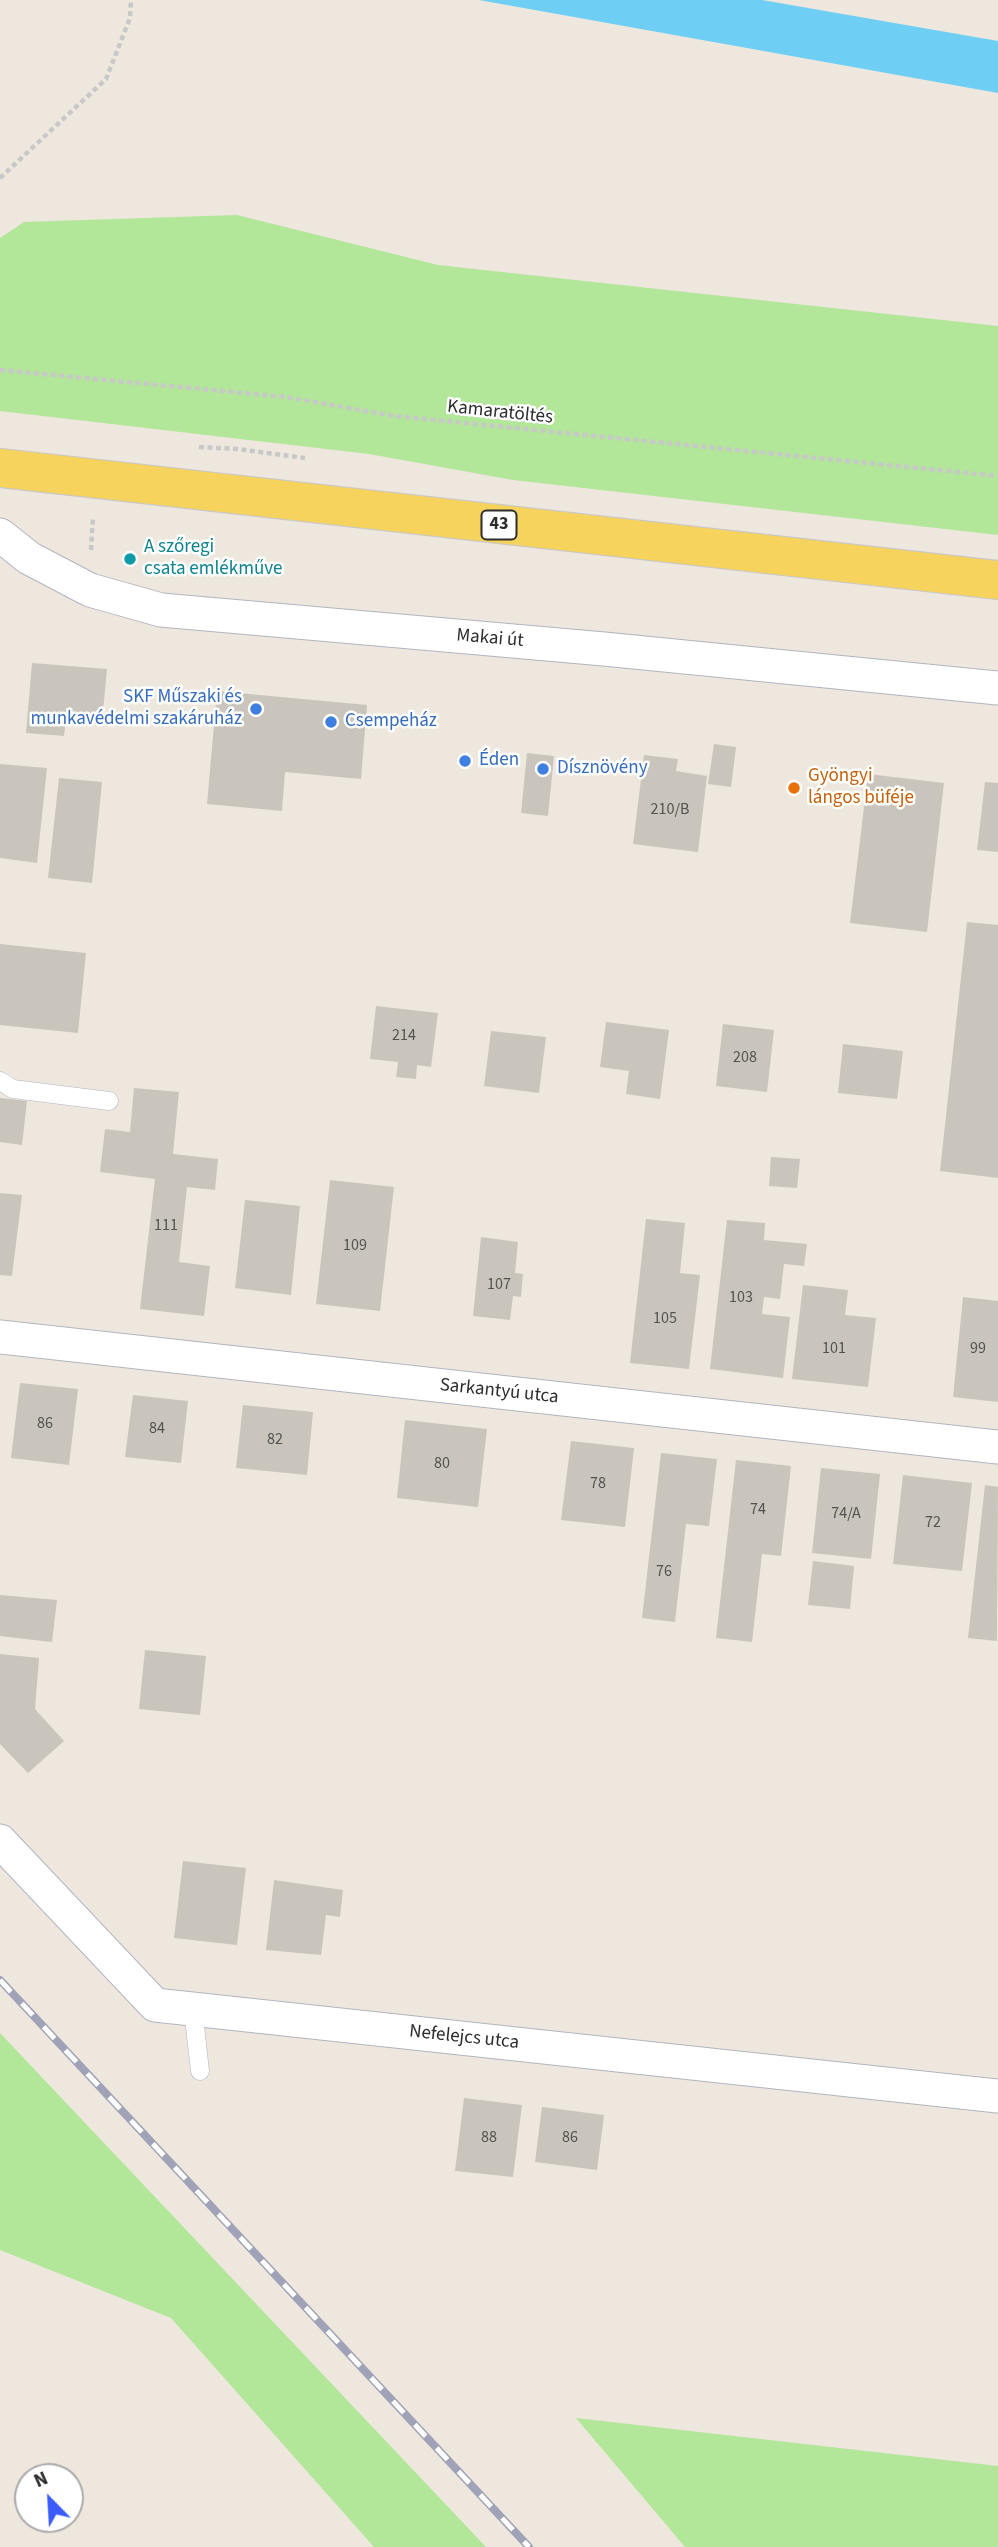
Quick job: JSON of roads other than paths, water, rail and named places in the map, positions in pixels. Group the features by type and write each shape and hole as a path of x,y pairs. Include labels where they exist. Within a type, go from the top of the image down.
{"main road":[{"name":"43","path":"0,468 998,580"}],"street":[{"name":"Makai út","path":"0,535 29,558 90,590 162,610 604,649 998,688"},
{"name":"Sarkantyú utca","path":"0,1337 998,1447"},
{"name":"Nefelejcs utca","path":"0,1840 155,2005 998,2096"}],"lane":[{"path":"0,1081 13,1089 109,1101"},
{"path":"193,2009 200,2071"}],"water":[{"path":"479,0 762,0 998,41 998,93"}],"railway":[{"path":"0,1980 529,2547"}],"place":[{"name":"A szőregi csata emlékműve","path":"130,559"},
{"name":"SKF Műszaki és munkavédelmi szakáruház","path":"256,709"},
{"name":"Csempeház","path":"331,722"},
{"name":"Éden","path":"465,761"},
{"name":"Dísznövény","path":"543,769"},
{"name":"Gyöngyi lángos büféje","path":"794,788"}]}
